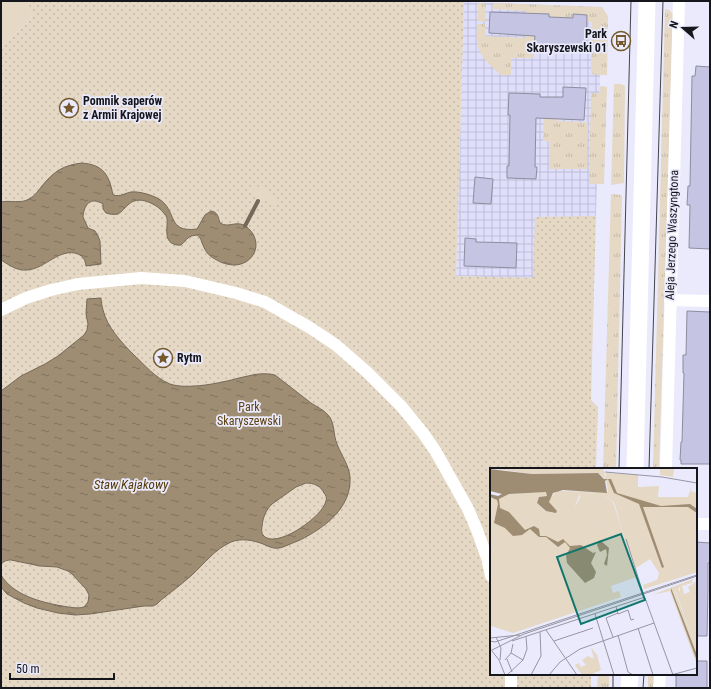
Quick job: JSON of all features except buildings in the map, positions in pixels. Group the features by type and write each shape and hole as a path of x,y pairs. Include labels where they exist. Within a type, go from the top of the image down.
{"main road":[{"path":"635,468 647,1"},
{"path":"629,688 630,675"}],"street":[{"name":"Aleja Jerzego Waszyngtona","path":"666,468 679,1"},
{"path":"1,310 26,298 50,290 78,284 141,278 185,281 236,293 265,302 336,344 368,372 401,406 436,452 468,508 487,558 490,572"},
{"path":"670,300 710,301"},
{"path":"697,524 710,524"},
{"path":"511,675 511,688"},
{"path":"659,688 660,675"}],"shaded area":[{"path":"464,2 602,7 596,216 533,279 456,276"}],"green space":[{"path":"1,1 28,1 32,18 1,47"},
{"name":"Park Skaryszewski","path":"28,1 464,2 456,276 533,278 535,217 596,216 591,400 598,407 596,468 490,468 490,675 591,675 591,688 1,688 1,47 32,18"},
{"path":"479,3 486,3 485,22 478,21"},
{"path":"493,3 602,7 608,16 607,75 595,75 591,73 592,22 587,22 587,15 573,14 573,18 549,17 549,14 535,14 534,58 511,58 511,75 501,75 482,56 478,46 477,24 485,24 485,36 525,38 526,11 492,9"},
{"path":"665,9 669,10 673,14 659,468 653,468"},
{"path":"614,84 621,84 625,86 624,183 611,185"},
{"path":"600,86 607,87 604,184 589,184 591,93 599,93"},
{"path":"544,118 557,118 557,121 588,123 587,169 549,169 550,141 543,141"},
{"path":"254,186 265,189 271,193 276,203 269,203 262,199 257,199 253,192"},
{"path":"611,194 622,196 616,468 603,468"},
{"path":"598,675 609,675 609,688 597,688"},
{"path":"648,675 654,675 654,688 648,688"}],"water":[{"path":"82,163 96,166 104,172 110,182 113,195 118,196 131,192 138,192 159,199 169,209 176,224 181,228 197,229 205,215 211,211 216,214 220,223 224,225 240,224 247,227 255,239 256,245 253,254 246,262 241,264 225,264 209,255 197,235 189,237 181,245 171,243 167,237 166,217 159,208 152,204 136,200 118,214 113,214 106,213 103,209 103,204 91,201 86,206 83,217 88,228 95,231 100,241 101,264 86,266 85,260 82,256 71,253 65,253 34,269 27,270 16,269 1,260 1,202 23,201 29,199 35,195 46,181 55,173 70,165"},
{"name":"Staw Kajakowy","path":"101,298 108,323 120,340 155,375 170,384 177,386 195,386 214,384 257,374 275,375 324,412 332,421 336,440 347,464 350,477 346,498 335,516 309,535 280,548 273,548 247,540 231,542 215,553 188,578 153,606 75,615 37,608 7,594 1,587 1,575 12,588 36,600 76,608 84,607 88,602 89,595 86,589 68,571 57,567 40,566 11,560 5,561 1,565 1,391 21,376 58,356 84,335 88,324 86,314 87,299","holes":["309,483 319,487 326,497 326,501 318,514 301,528 282,537 274,539 264,536 262,532 262,523 270,506 296,487"]}],"waterway":[{"path":"245,226 258,201"}],"tram line":[{"path":"619,468 631,1"},
{"path":"649,468 663,1"},
{"path":"613,675 613,688"},
{"path":"643,688 644,675"}],"place":[{"name":"Park Skaryszewski 01","path":"621,41"},
{"name":"Pomnik saperów z Armii Krajowej","path":"69,108"},
{"name":"Rytm","path":"163,358"}]}
